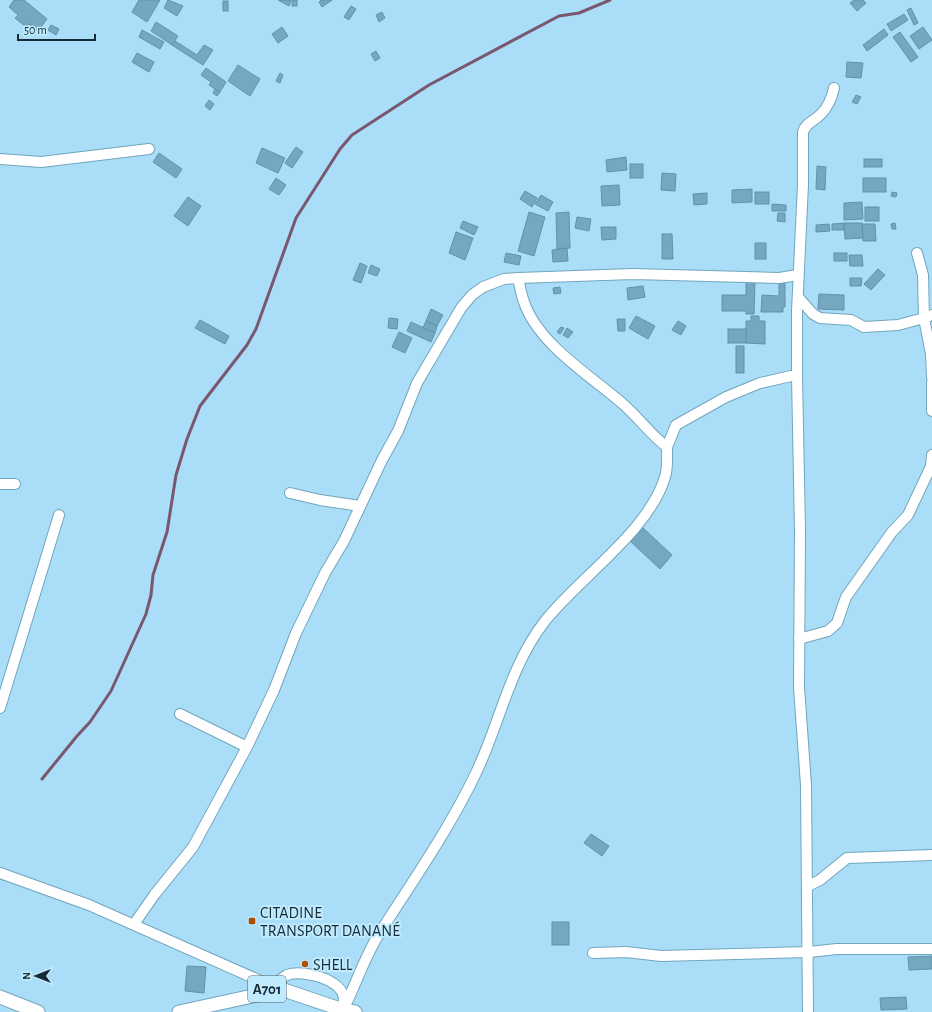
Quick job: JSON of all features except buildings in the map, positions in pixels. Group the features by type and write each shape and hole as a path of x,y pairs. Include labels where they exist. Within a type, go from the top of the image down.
{"main road":[{"name":"A701","path":"178,1012 257,995 272,986 347,1011"},
{"path":"0,997 38,1012"}],"street":[{"path":"808,1012 809,952 806,785 799,687 800,532 797,376 798,275 801,239 803,132 806,125 824,110 832,96 834,88"},
{"path":"0,159 42,162 149,149"},
{"path":"917,253 928,316 932,378"},
{"path":"134,924 155,894 193,847 247,747 274,690 296,633 325,573 344,541 398,431 417,383 461,308 472,295 483,287 504,279 518,278 633,274 779,278 798,275"},
{"path":"518,278 524,303 534,322 556,348 625,406 667,448"},
{"path":"798,297 813,314 820,318 852,320 864,327 898,325 928,316"},
{"path":"347,1011 378,936 404,898 475,775 522,656 544,622 641,520 653,504 665,475 667,448 676,425 726,397 760,383 797,376"},
{"path":"932,383 932,411"},
{"path":"799,639 828,631 837,623 846,597 892,532 908,515 931,466 932,455"},
{"path":"0,484 15,484"},
{"path":"290,493 320,500 360,506"},
{"path":"0,708 4,680 59,515"},
{"path":"180,714 247,747"},
{"path":"808,886 835,870 847,858 932,855"},
{"path":"0,873 89,905 272,986 288,975 314,975 326,979 336,986 344,997 347,1011"},
{"path":"593,953 626,952 660,956 809,952 837,949 932,949"}],"waterway":[{"path":"42,779 90,722 111,691 146,614 151,595 153,575 167,532 176,475 187,439 200,406 247,345 256,329 296,218 340,149 352,135 429,85 559,16 579,13 610,0"}],"place":[{"name":"CITADINE TRANSPORT DANANÉ","path":"252,921"},
{"name":"SHELL","path":"305,964"}]}
